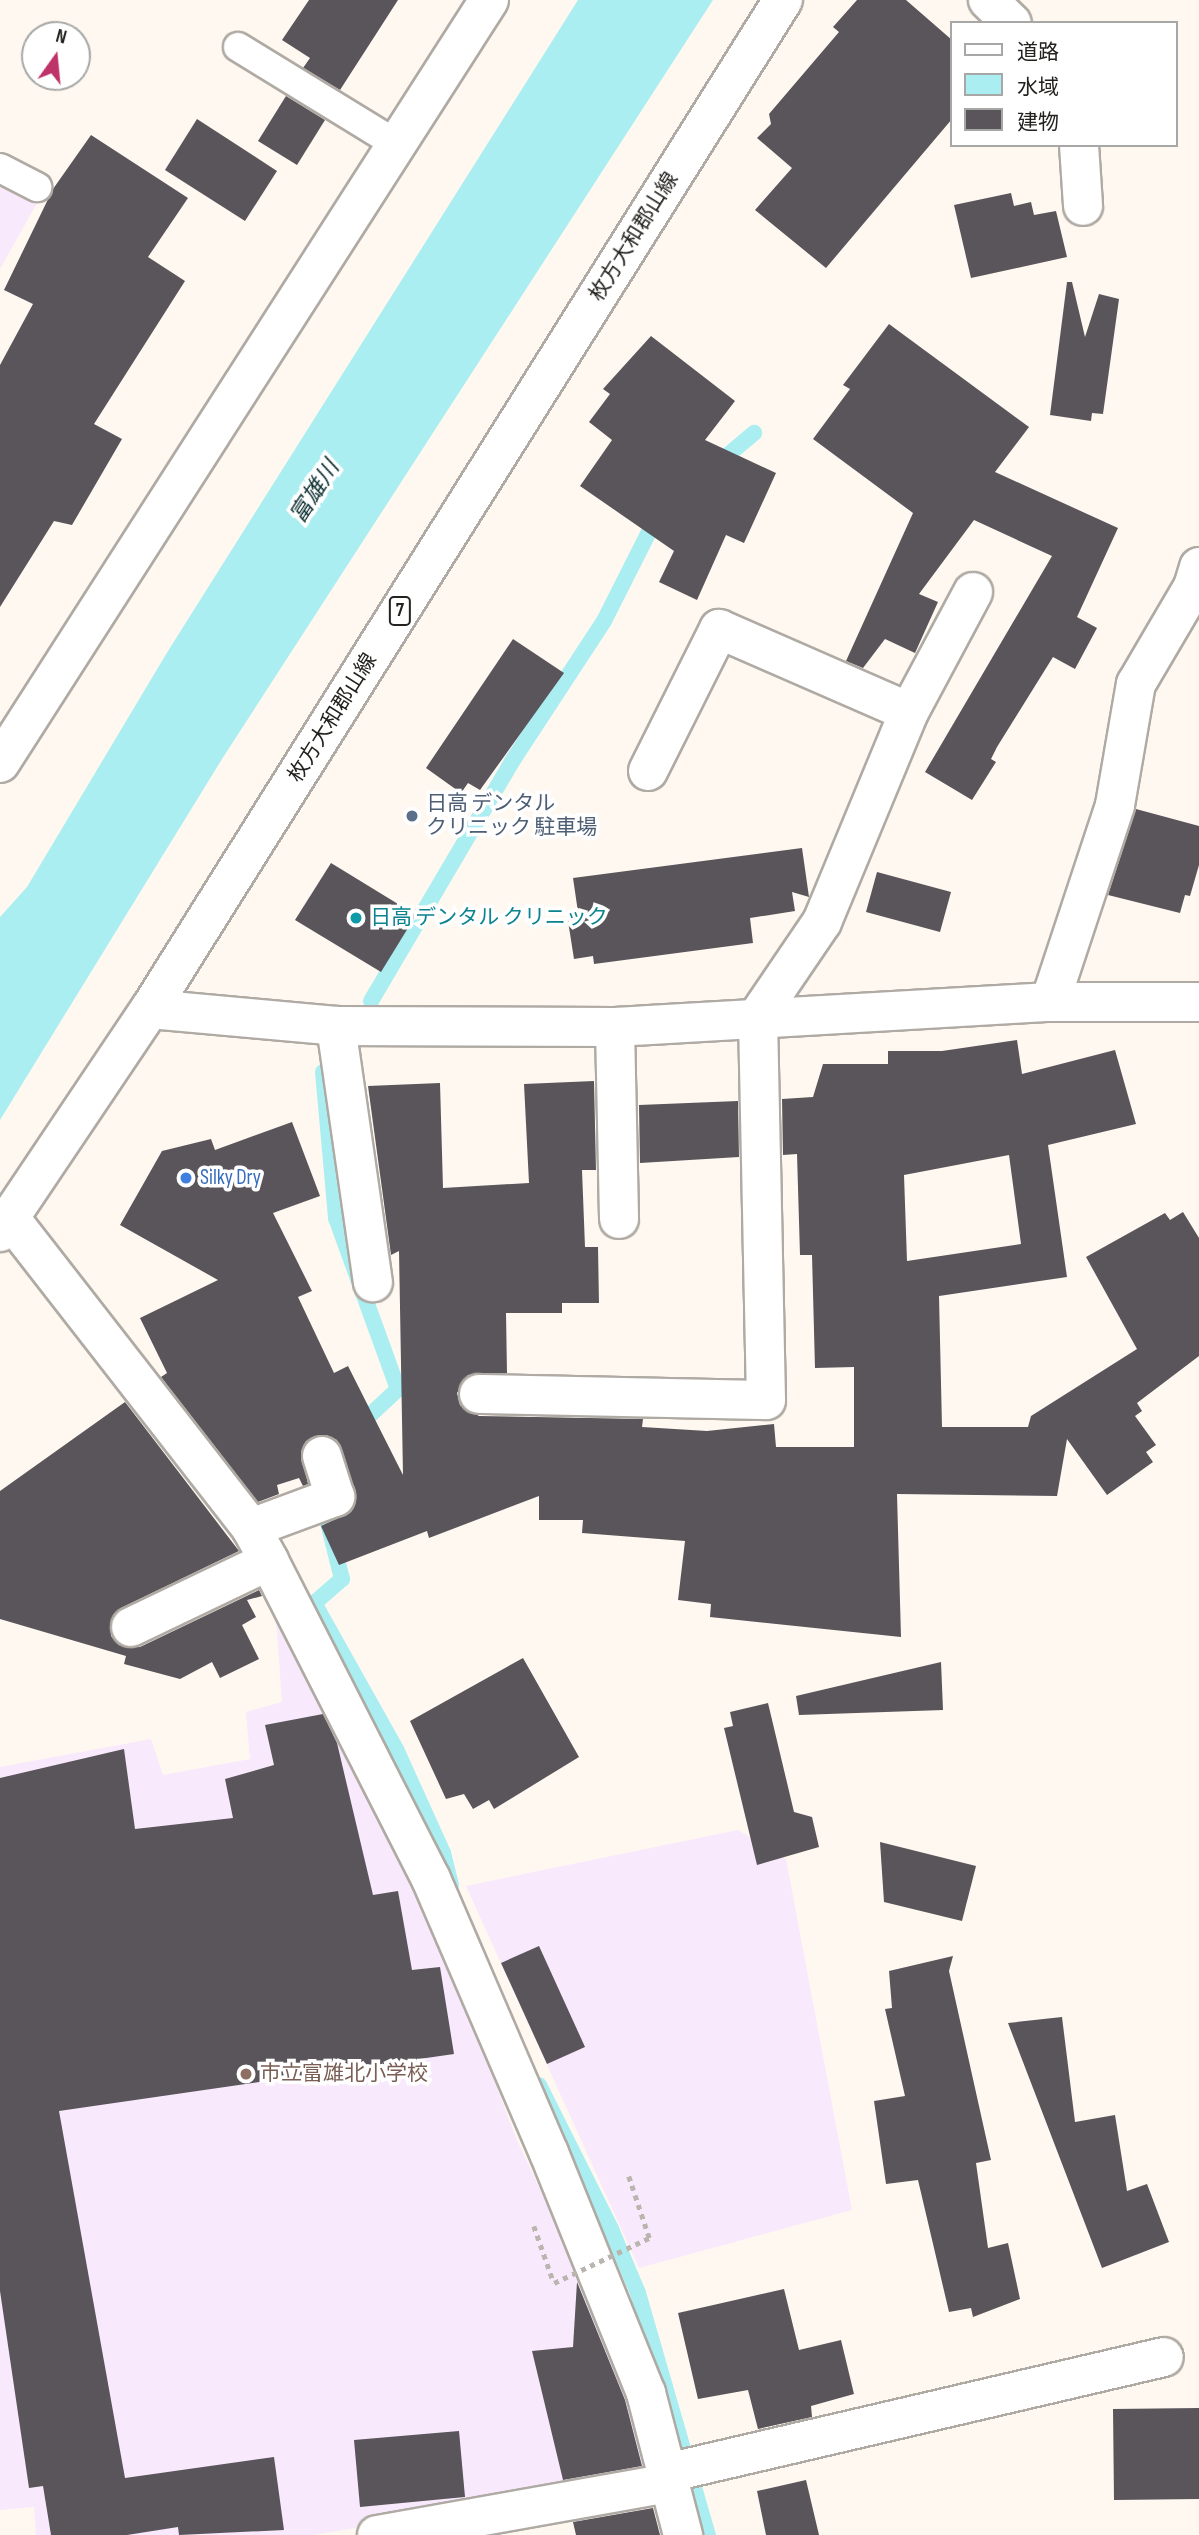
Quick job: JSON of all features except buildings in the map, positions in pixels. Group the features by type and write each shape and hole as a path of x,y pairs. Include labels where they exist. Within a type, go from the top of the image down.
{"street":[{"path":"0,763 489,0"},
{"name":"枚方大和郡山線","path":"3,1219 150,1009 783,0"},
{"path":"988,0 1010,21"},
{"path":"1079,147 1083,206"},
{"path":"1050,1002 1115,805 1136,684 1193,587 1199,567"},
{"path":"479,1394 766,1400 758,1016 822,922 909,712 973,592"},
{"path":"648,771 719,629 909,712"},
{"path":"150,1009 336,1026 615,1027 758,1016 1050,1002 1199,1002"},
{"path":"336,1026 373,1282"},
{"path":"615,1027 619,1219"},
{"path":"3,1219 251,1528 269,1561 431,1879 550,2153 646,2393 683,2535"},
{"path":"251,1528 335,1497 322,1456"},
{"path":"131,1627 269,1561"},
{"path":"377,2535 669,2478 1164,2357"}],"lane":[{"path":"238,47 396,144"},
{"path":"0,168 37,187"}],"path":[{"path":"534,2227 554,2283 649,2238 628,2175"}],"shaded area":[{"path":"0,155 46,187 0,269"},
{"name":"市立富雄北小学校","path":"275,1605 345,1720 468,2011 516,2138 625,2369 650,2472 600,2488 313,2535 36,2535 34,2507 0,2510 0,1767 151,1739 163,1775 250,1759 246,1712 282,1702"},
{"path":"738,1830 786,1859 852,2210 639,2268 466,1886"}],"water":[{"name":"富雄川","path":"578,0 713,0 222,759 0,1120 0,917 27,887 168,651"}],"waterway":[{"path":"716,465 754,433"},
{"path":"371,1001 513,760 604,621 657,516"},
{"path":"323,1072 336,1218 398,1389 356,1428"},
{"path":"327,1519 342,1579 314,1603 396,1749 443,1853 451,1885"},
{"path":"539,2085 611,2229 638,2293 708,2535"}],"place":[{"name":"日高 デンタル クリニック 駐車場","path":"412,816"},
{"name":"日高 デンタル クリニック","path":"356,918"},
{"name":"Silky Dry","path":"186,1178"},
{"name":"市立富雄北小学校","path":"246,2074"}]}
